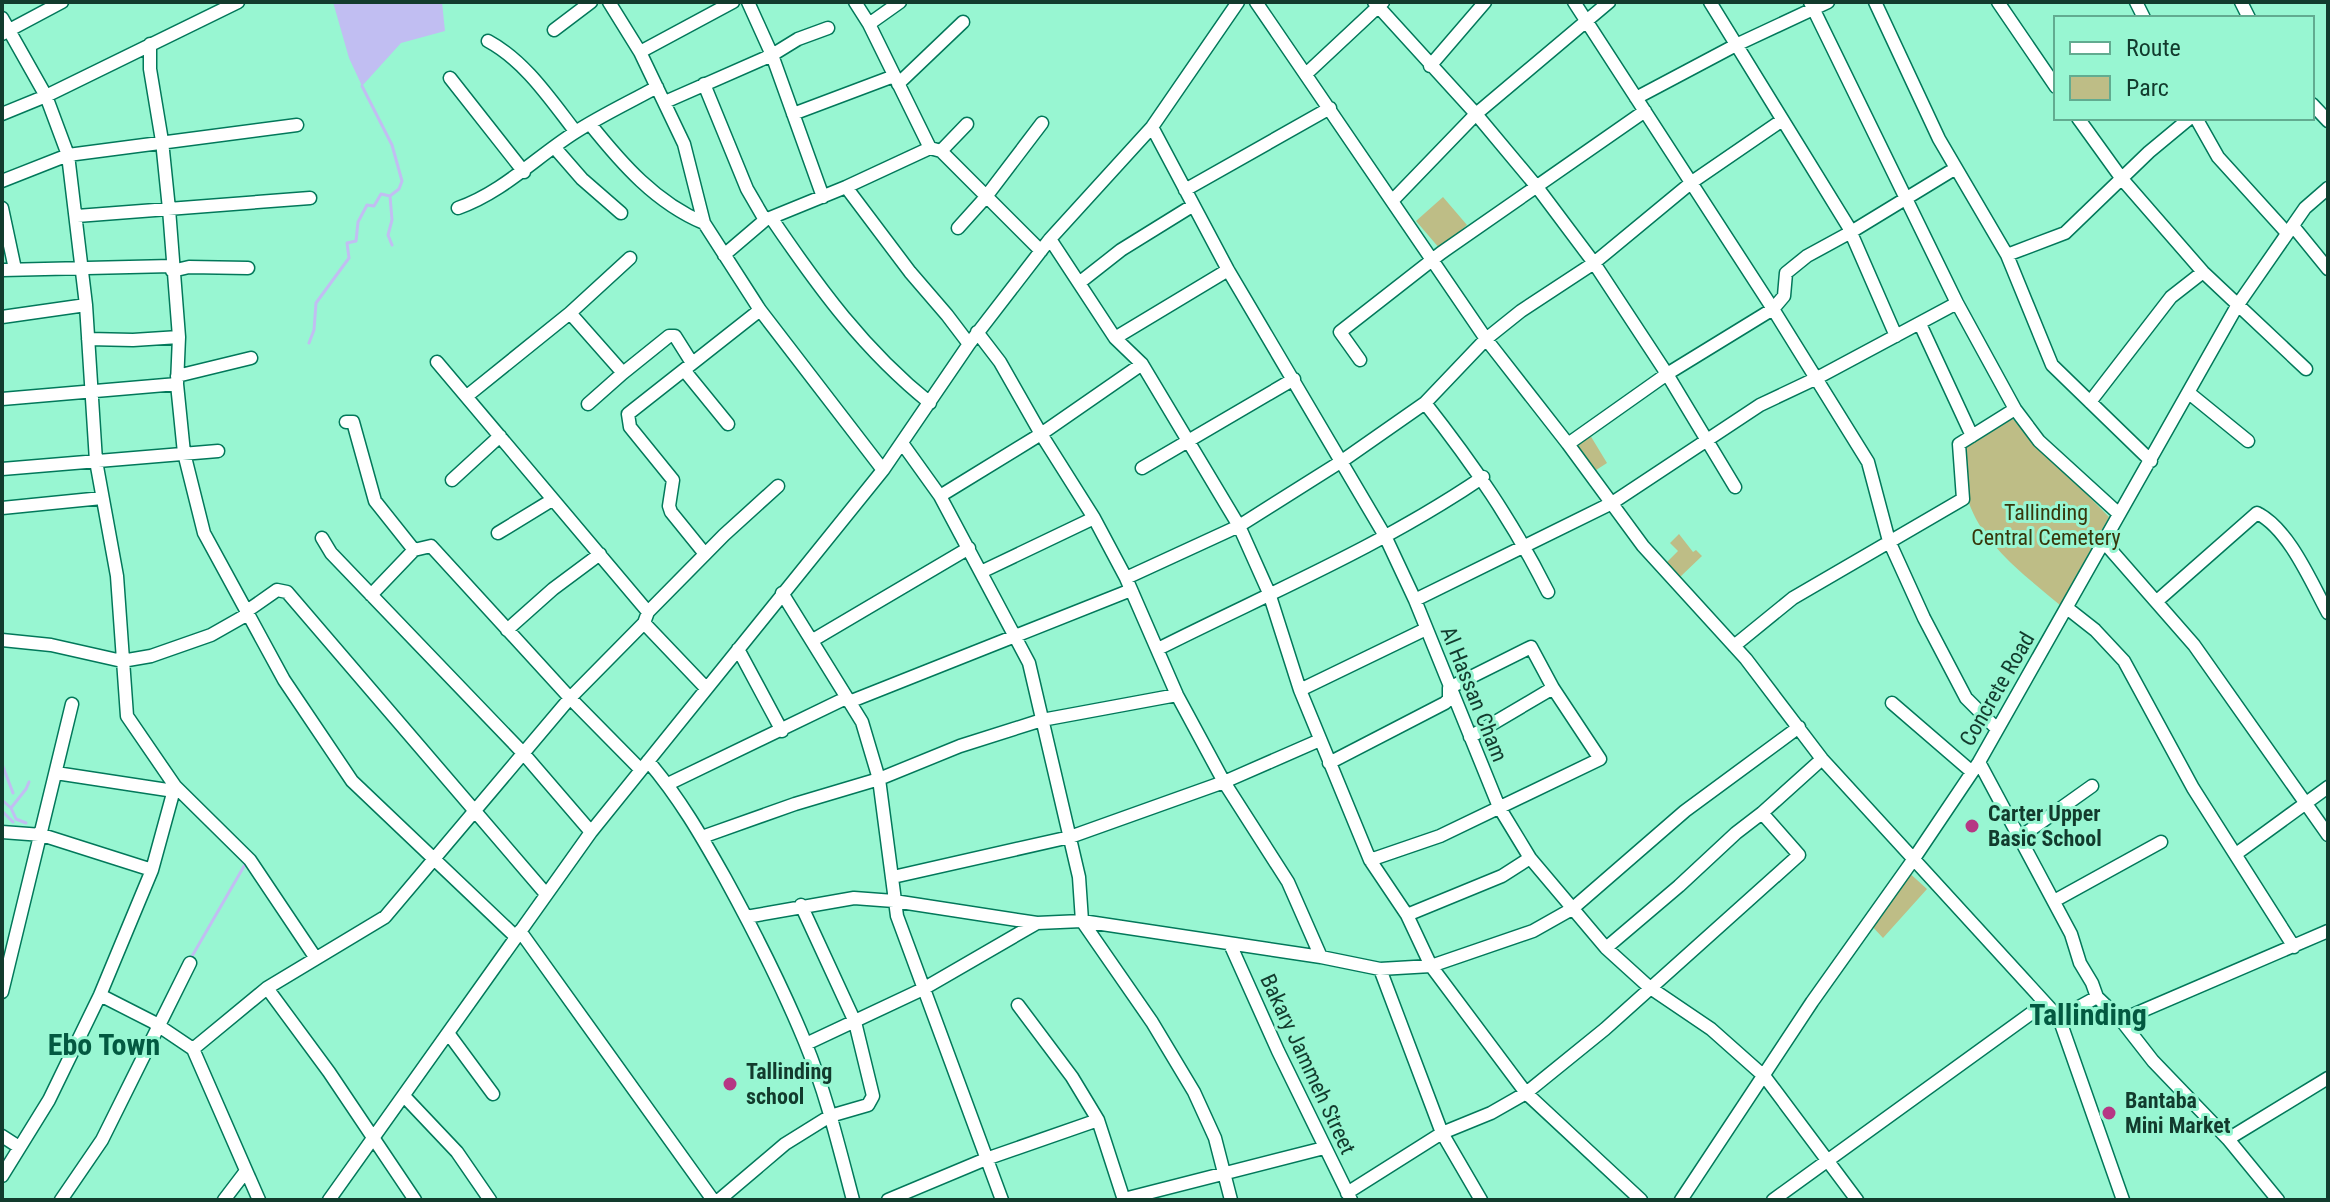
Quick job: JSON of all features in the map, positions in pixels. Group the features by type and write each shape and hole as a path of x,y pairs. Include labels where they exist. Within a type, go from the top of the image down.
{"street":[{"path":"62,2 5,27 46,96 68,155 86,305 96,461 117,576 127,716 174,789 250,860 315,957"},
{"path":"2,114 46,96 238,2"},
{"path":"554,30 591,2"},
{"path":"609,2 640,52 684,144 704,223 760,310 883,470"},
{"path":"640,52 733,2"},
{"path":"766,2 750,5 772,55 823,197"},
{"path":"855,2 935,150 1041,251"},
{"path":"869,24 900,2"},
{"path":"333,1198 372,1138 591,832 883,470 977,332 1050,239 1083,199 1152,127 1238,2"},
{"path":"1256,2 1486,339 1643,546 1734,646 1822,759 2059,1018 2123,1200"},
{"path":"1430,66 1485,2"},
{"path":"1574,2 1692,182 1868,462 1889,541 1966,698 1997,729"},
{"path":"1393,200 1476,114 1609,2"},
{"path":"1710,2 1851,232 1896,336"},
{"path":"1636,98 1812,6 1828,2"},
{"path":"1875,2 1939,139 2007,255 2052,365 2151,461"},
{"path":"1998,2 2054,84"},
{"path":"1306,74 1378,3 1537,187 1594,263 1667,374 1705,442 1735,487"},
{"path":"1812,6 1957,303 2015,409 2039,441 2119,514"},
{"path":"793,114 896,80 963,22"},
{"path":"665,102 828,28"},
{"path":"488,41 512,57 545,91 575,131"},
{"path":"150,44 150,69 169,209 179,337 177,380 184,453 204,533 284,680 352,781 434,860 518,934 713,1200"},
{"path":"450,78 524,172"},
{"path":"704,84 747,189 768,220 861,339 930,403"},
{"path":"458,208 475,202 524,172 575,131 657,87"},
{"path":"2314,106 2328,121"},
{"path":"1185,190 1330,108"},
{"path":"1360,360 1340,332 1441,253 1645,111"},
{"path":"2079,120 2122,179 2203,272 2306,369"},
{"path":"2007,255 2065,233 2149,152 2190,120"},
{"path":"2194,120 2218,157 2328,269"},
{"path":"668,784 848,700 1016,636 1128,584 1239,526 1342,461 1425,403 1486,339 1521,311 1594,263 1692,182 1781,121"},
{"path":"958,228 1042,123"},
{"path":"590,124 618,159 649,188 683,214 704,223"},
{"path":"724,255 768,220 935,150 967,124"},
{"path":"2,181 68,155 297,125"},
{"name":"Al Hassan Cham","path":"1152,127 1228,270 1385,536 1415,600 1499,807 1530,858 1606,948 1649,987 1711,1029 1765,1077 1857,1200"},
{"path":"555,148 582,179 621,213"},
{"path":"1568,444 1667,374 1773,309 1784,296 1786,273 1807,256 1956,168"},
{"path":"846,187 969,344"},
{"name":"Concrete Road","path":"1681,1200 1812,1002 1975,767 2237,306 2305,208 2328,188"},
{"path":"77,216 310,198"},
{"path":"1079,283 1121,250 1192,206"},
{"path":"2,208 8,269 248,268"},
{"path":"1050,239 1115,338 1142,364 1239,526 1269,593 1300,690 1370,860 1407,915 1431,966 1526,1093 1641,1200"},
{"path":"467,396 570,313 630,258"},
{"path":"1115,338 1228,270"},
{"path":"2090,402 2171,297 2203,272"},
{"path":"1415,600 1612,503 1760,405 1957,303"},
{"path":"2,317 86,305"},
{"path":"705,554 671,512 673,480 630,427 628,414 760,310"},
{"path":"570,313 623,373"},
{"path":"1920,324 1972,436"},
{"path":"977,332 1000,362 1094,518 1128,584 1177,695 1224,782 1288,882 1321,957"},
{"path":"588,404 673,335 688,367 728,424"},
{"path":"88,339 179,337"},
{"path":"2,399 177,380 251,358"},
{"path":"437,362 600,554 646,618 705,687"},
{"path":"940,496 1041,434 1142,364"},
{"path":"1142,468 1294,379"},
{"path":"2189,393 2248,441"},
{"path":"1425,403 1483,477 1525,546 1548,592"},
{"path":"1734,646 1793,598 1963,499 1959,444 2015,409"},
{"path":"346,422 353,422 356,427 362,462 375,501 414,550"},
{"path":"452,480 500,436"},
{"path":"902,443 940,496 1029,663 1079,877 1082,921 1152,1022 1194,1092 1215,1138 1231,1200"},
{"path":"2,469 218,451"},
{"path":"1158,649 1385,536 1445,503 1483,477"},
{"path":"193,1049 267,988 385,917 570,698 705,554 778,486"},
{"path":"2,508 102,498"},
{"path":"498,533 552,500"},
{"path":"2157,601 2257,513 2274,526 2295,552 2328,613"},
{"path":"981,572 1094,518"},
{"path":"322,538 331,553 523,753 591,832"},
{"path":"2103,541 2194,645 2328,835"},
{"path":"371,595 414,550 431,546 570,698 668,784 702,837 746,917 806,1044 853,1200"},
{"path":"813,640 969,548"},
{"path":"507,630 553,589 600,554"},
{"path":"2,640 51,645 122,661 151,656 211,635 248,613 277,590 287,592 546,894"},
{"path":"782,593 862,722 879,779 894,901 923,989 1002,1200"},
{"path":"2067,608 2095,630 2124,661 2193,788 2294,947"},
{"path":"1300,690 1426,629"},
{"path":"1329,763 1445,703 1449,699 1449,688 1531,647 1553,688 1600,759 1440,836 1370,860"},
{"path":"738,649 782,731"},
{"path":"1470,737 1553,688"},
{"path":"702,837 879,779 960,746 1042,720 1177,695"},
{"path":"1892,703 1975,767 2054,901 2097,997 2228,1139 2278,1200"},
{"path":"2,992 72,704"},
{"path":"746,917 854,898 894,901 1037,923 1082,921 1321,957 1380,969 1431,966 1533,931 1572,909 1685,811 1799,727"},
{"path":"893,877 1070,837 1224,782 1320,740"},
{"path":"1606,948 1822,759"},
{"path":"56,773 174,789"},
{"path":"2019,838 2092,786"},
{"path":"2236,854 2328,787"},
{"path":"2,1176 49,1100 100,995 152,870 174,789"},
{"path":"1349,1196 1442,1133 1491,1113 1526,1093 1605,1029 1799,855 1762,813"},
{"path":"2,832 42,835 152,870"},
{"path":"2054,901 2161,842"},
{"path":"1407,915 1502,876 1530,858"},
{"path":"719,1200 785,1144 830,1116 868,1105 873,1096 855,1022 801,905"},
{"path":"806,1044 923,989 1037,923"},
{"path":"2121,1020 2328,931"},
{"name":"Bakary Jammeh Street","path":"1230,944 1349,1196"},
{"path":"61,1200 102,1140 190,963"},
{"path":"1380,969 1442,1133 1481,1200"},
{"path":"267,988 329,1072 415,1200"},
{"path":"100,995 193,1049 259,1200"},
{"path":"2059,1018 2097,997"},
{"path":"1773,1200 2044,1004"},
{"path":"1018,1005 1072,1077 1098,1120 1124,1200 1324,1148"},
{"path":"448,1033 493,1094"},
{"path":"2228,1139 2328,1078"},
{"path":"404,1096 457,1152 490,1200"},
{"path":"888,1200 986,1159 1098,1120"},
{"path":"2,1136 19,1147"},
{"path":"224,1200 246,1171"}],"green space":[{"path":"1443,197 1467,225 1440,249 1416,221"},
{"name":"Tallinding Central Cemetery","path":"2011,417 2109,517 2060,605 1996,547 1976,519 1967,497 1962,447"},
{"path":"1590,435 1607,463 1593,472 1576,444"},
{"path":"1679,534 1693,552 1696,550 1702,556 1680,577 1666,563 1678,551 1670,543"},
{"path":"1906,870 1927,889 1883,938 1870,924"}],"water":[{"path":"333,2 442,2 445,31 401,43 362,86 349,58"}],"waterway":[{"path":"362,86 392,145 402,181 399,189 390,196 392,220 388,235 392,245"},
{"path":"309,343 314,330 316,303 349,258 347,243 356,241 358,222 367,205 374,206 381,194 390,196"},
{"path":"2,764 13,793"},
{"path":"11,808 29,782"},
{"path":"2,800 11,808 16,819 26,823"},
{"path":"2,811 13,822"},
{"path":"191,958 247,861"}],"place":[{"name":"Carter Upper Basic School","path":"1972,826"},
{"name":"Tallinding school","path":"730,1084"},
{"name":"Bantaba Mini Market","path":"2109,1113"}],"district":[{"name":"Tallinding","path":"2088,1014"},
{"name":"Ebo Town","path":"104,1044"}]}
